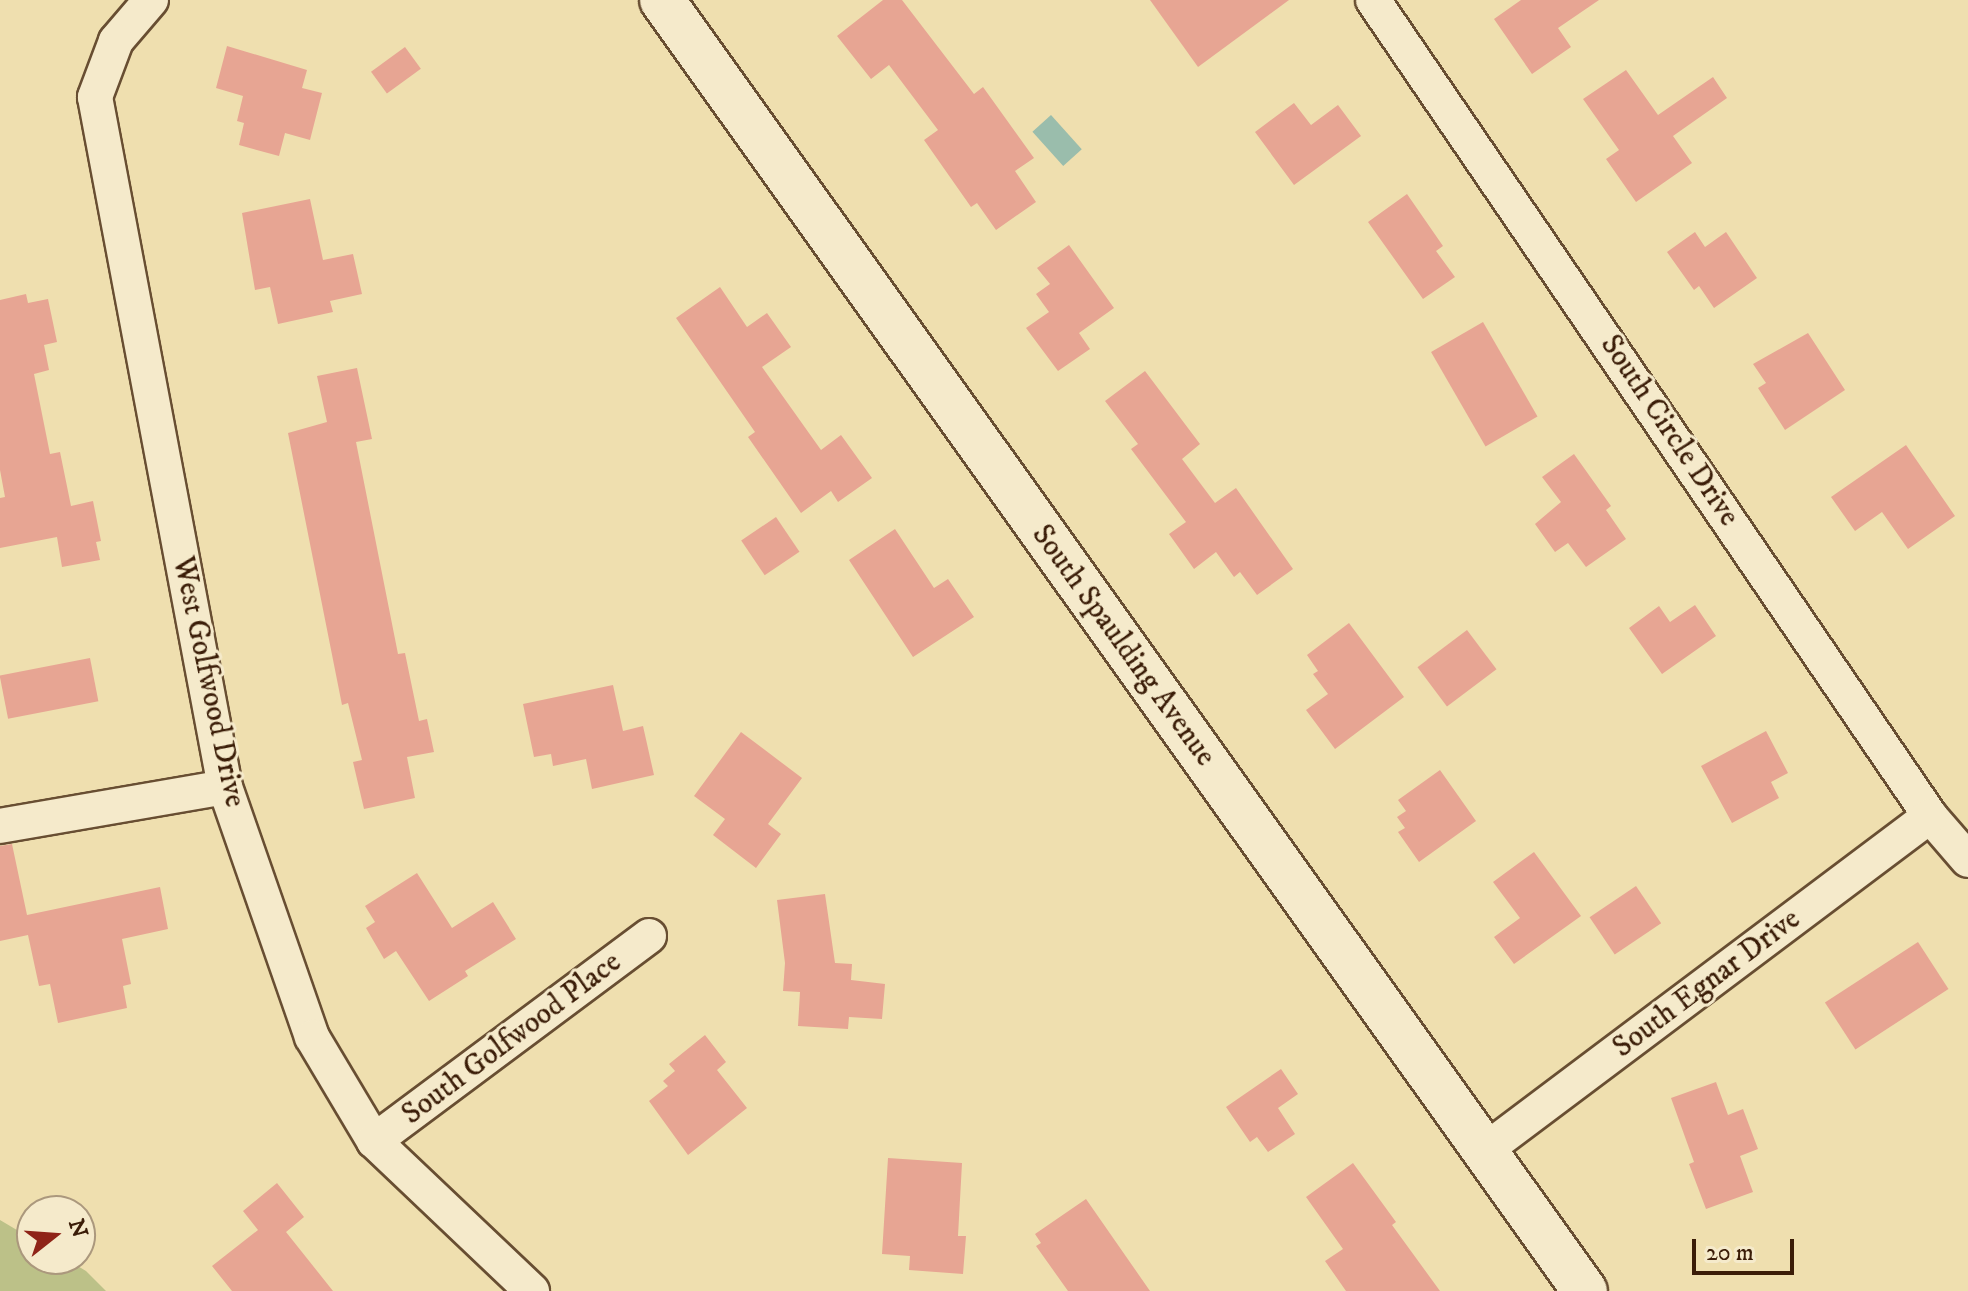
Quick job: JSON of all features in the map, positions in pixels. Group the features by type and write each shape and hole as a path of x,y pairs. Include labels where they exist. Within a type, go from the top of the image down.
{"street":[{"name":"West Golfwood Drive","path":"151,0 116,41 95,97 225,787 312,1037 374,1141 532,1291"},
{"name":"South Spaulding Avenue","path":"662,0 1585,1291"},
{"name":"South Circle Drive","path":"1373,0 1930,816 1968,860"},
{"path":"0,826 225,787"},
{"name":"South Egnar Drive","path":"1484,1151 1930,816"},
{"name":"South Golfwood Place","path":"374,1141 649,936"}],"green space":[{"path":"0,1220 16,1230 16,1275 90,1275 106,1291 0,1291"}],"shaded area":[{"path":"1051,115 1082,149 1063,166 1032,132"}],"building":[{"path":"883,0 902,0 974,94 983,87 1034,158 1015,171 1036,202 996,230 977,203 971,207 924,140 938,130 889,65 871,79 837,36"},
{"path":"1150,0 1289,0 1198,67"},
{"path":"1521,0 1599,0 1558,28 1571,47 1532,74 1494,19"},
{"path":"227,46 307,70 302,88 322,93 310,140 285,133 279,156 239,145 244,123 237,121 243,96 216,88"},
{"path":"405,47 421,69 387,94 371,72"},
{"path":"1626,70 1658,115 1713,77 1727,98 1673,136 1692,163 1636,202 1606,159 1619,150 1583,99"},
{"path":"1294,103 1311,125 1338,105 1361,136 1294,185 1255,132"},
{"path":"1407,194 1443,246 1436,251 1455,277 1423,299 1368,222"},
{"path":"310,199 323,260 353,254 362,294 330,301 333,312 278,324 270,287 255,290 242,213"},
{"path":"1695,232 1705,247 1726,232 1757,278 1714,308 1699,286 1694,290 1667,252"},
{"path":"1069,245 1114,308 1079,333 1090,349 1058,371 1026,328 1049,312 1036,294 1050,284 1037,268"},
{"path":"720,287 747,327 767,313 791,347 762,367 821,450 841,435 872,478 838,502 831,491 801,513 748,437 755,432 676,318"},
{"path":"26,294 28,303 48,299 57,342 44,345 49,370 34,374 50,454 60,452 71,506 93,501 101,541 96,542 100,560 62,567 57,537 0,548 0,498 5,497 0,470 0,300"},
{"path":"1483,322 1538,416 1486,446 1431,352"},
{"path":"1808,333 1845,390 1785,430 1758,388 1766,383 1753,364"},
{"path":"357,368 372,439 356,442 398,654 405,653 419,721 427,719 434,752 407,757 415,798 364,809 353,762 362,760 348,703 342,705 288,433 327,422 317,376"},
{"path":"1145,371 1200,444 1182,459 1215,503 1236,488 1293,569 1257,595 1240,572 1234,577 1216,552 1194,569 1169,534 1186,522 1131,449 1138,444 1105,401"},
{"path":"1906,445 1955,516 1908,549 1882,512 1855,531 1831,497"},
{"path":"1574,454 1611,506 1606,510 1626,539 1586,567 1568,543 1555,552 1535,524 1561,502 1542,477"},
{"path":"776,517 799,552 765,575 741,540"},
{"path":"895,529 934,588 948,579 974,617 913,657 849,560"},
{"path":"1695,605 1716,636 1662,674 1629,628 1659,606 1670,622"},
{"path":"1349,623 1404,697 1335,749 1306,710 1328,694 1313,674 1318,671 1307,655"},
{"path":"1467,630 1496,669 1447,706 1417,667"},
{"path":"90,658 98,701 8,719 0,675"},
{"path":"613,685 623,731 643,726 654,775 592,789 586,759 553,766 551,754 534,757 523,704"},
{"path":"1766,731 1788,773 1771,782 1779,798 1732,823 1701,766"},
{"path":"741,732 802,778 768,824 781,834 756,868 713,835 725,819 694,796"},
{"path":"1440,770 1476,821 1419,862 1398,832 1405,828 1397,817 1406,811 1398,800"},
{"path":"12,844 27,915 160,887 168,929 122,939 131,984 123,986 127,1008 58,1023 50,984 39,986 28,935 0,941 0,846"},
{"path":"1534,852 1581,916 1514,964 1494,937 1520,918 1493,882"},
{"path":"417,873 452,928 493,902 516,939 465,971 468,976 429,1001 396,951 384,959 366,928 375,922 365,906"},
{"path":"1636,886 1661,923 1615,955 1590,917"},
{"path":"825,894 835,963 852,964 851,980 885,984 882,1019 849,1017 848,1029 798,1026 800,992 783,991 785,963 777,900"},
{"path":"1918,942 1948,989 1855,1049 1825,1002"},
{"path":"705,1035 726,1062 717,1070 747,1108 688,1155 649,1101 668,1086 663,1081 675,1071 669,1064"},
{"path":"1281,1069 1298,1094 1278,1108 1295,1134 1268,1152 1257,1137 1250,1142 1226,1107"},
{"path":"1716,1082 1728,1115 1743,1109 1758,1149 1740,1156 1753,1192 1706,1209 1689,1164 1694,1162 1671,1098"},
{"path":"888,1158 962,1163 958,1236 966,1236 963,1274 909,1270 910,1256 882,1254"},
{"path":"1353,1163 1396,1222 1392,1225 1440,1291 1346,1291 1325,1261 1343,1249 1306,1197"},
{"path":"277,1183 304,1217 286,1232 333,1291 232,1291 212,1266 258,1230 243,1211"},
{"path":"1086,1199 1150,1291 1068,1291 1036,1246 1041,1243 1035,1234"}]}
